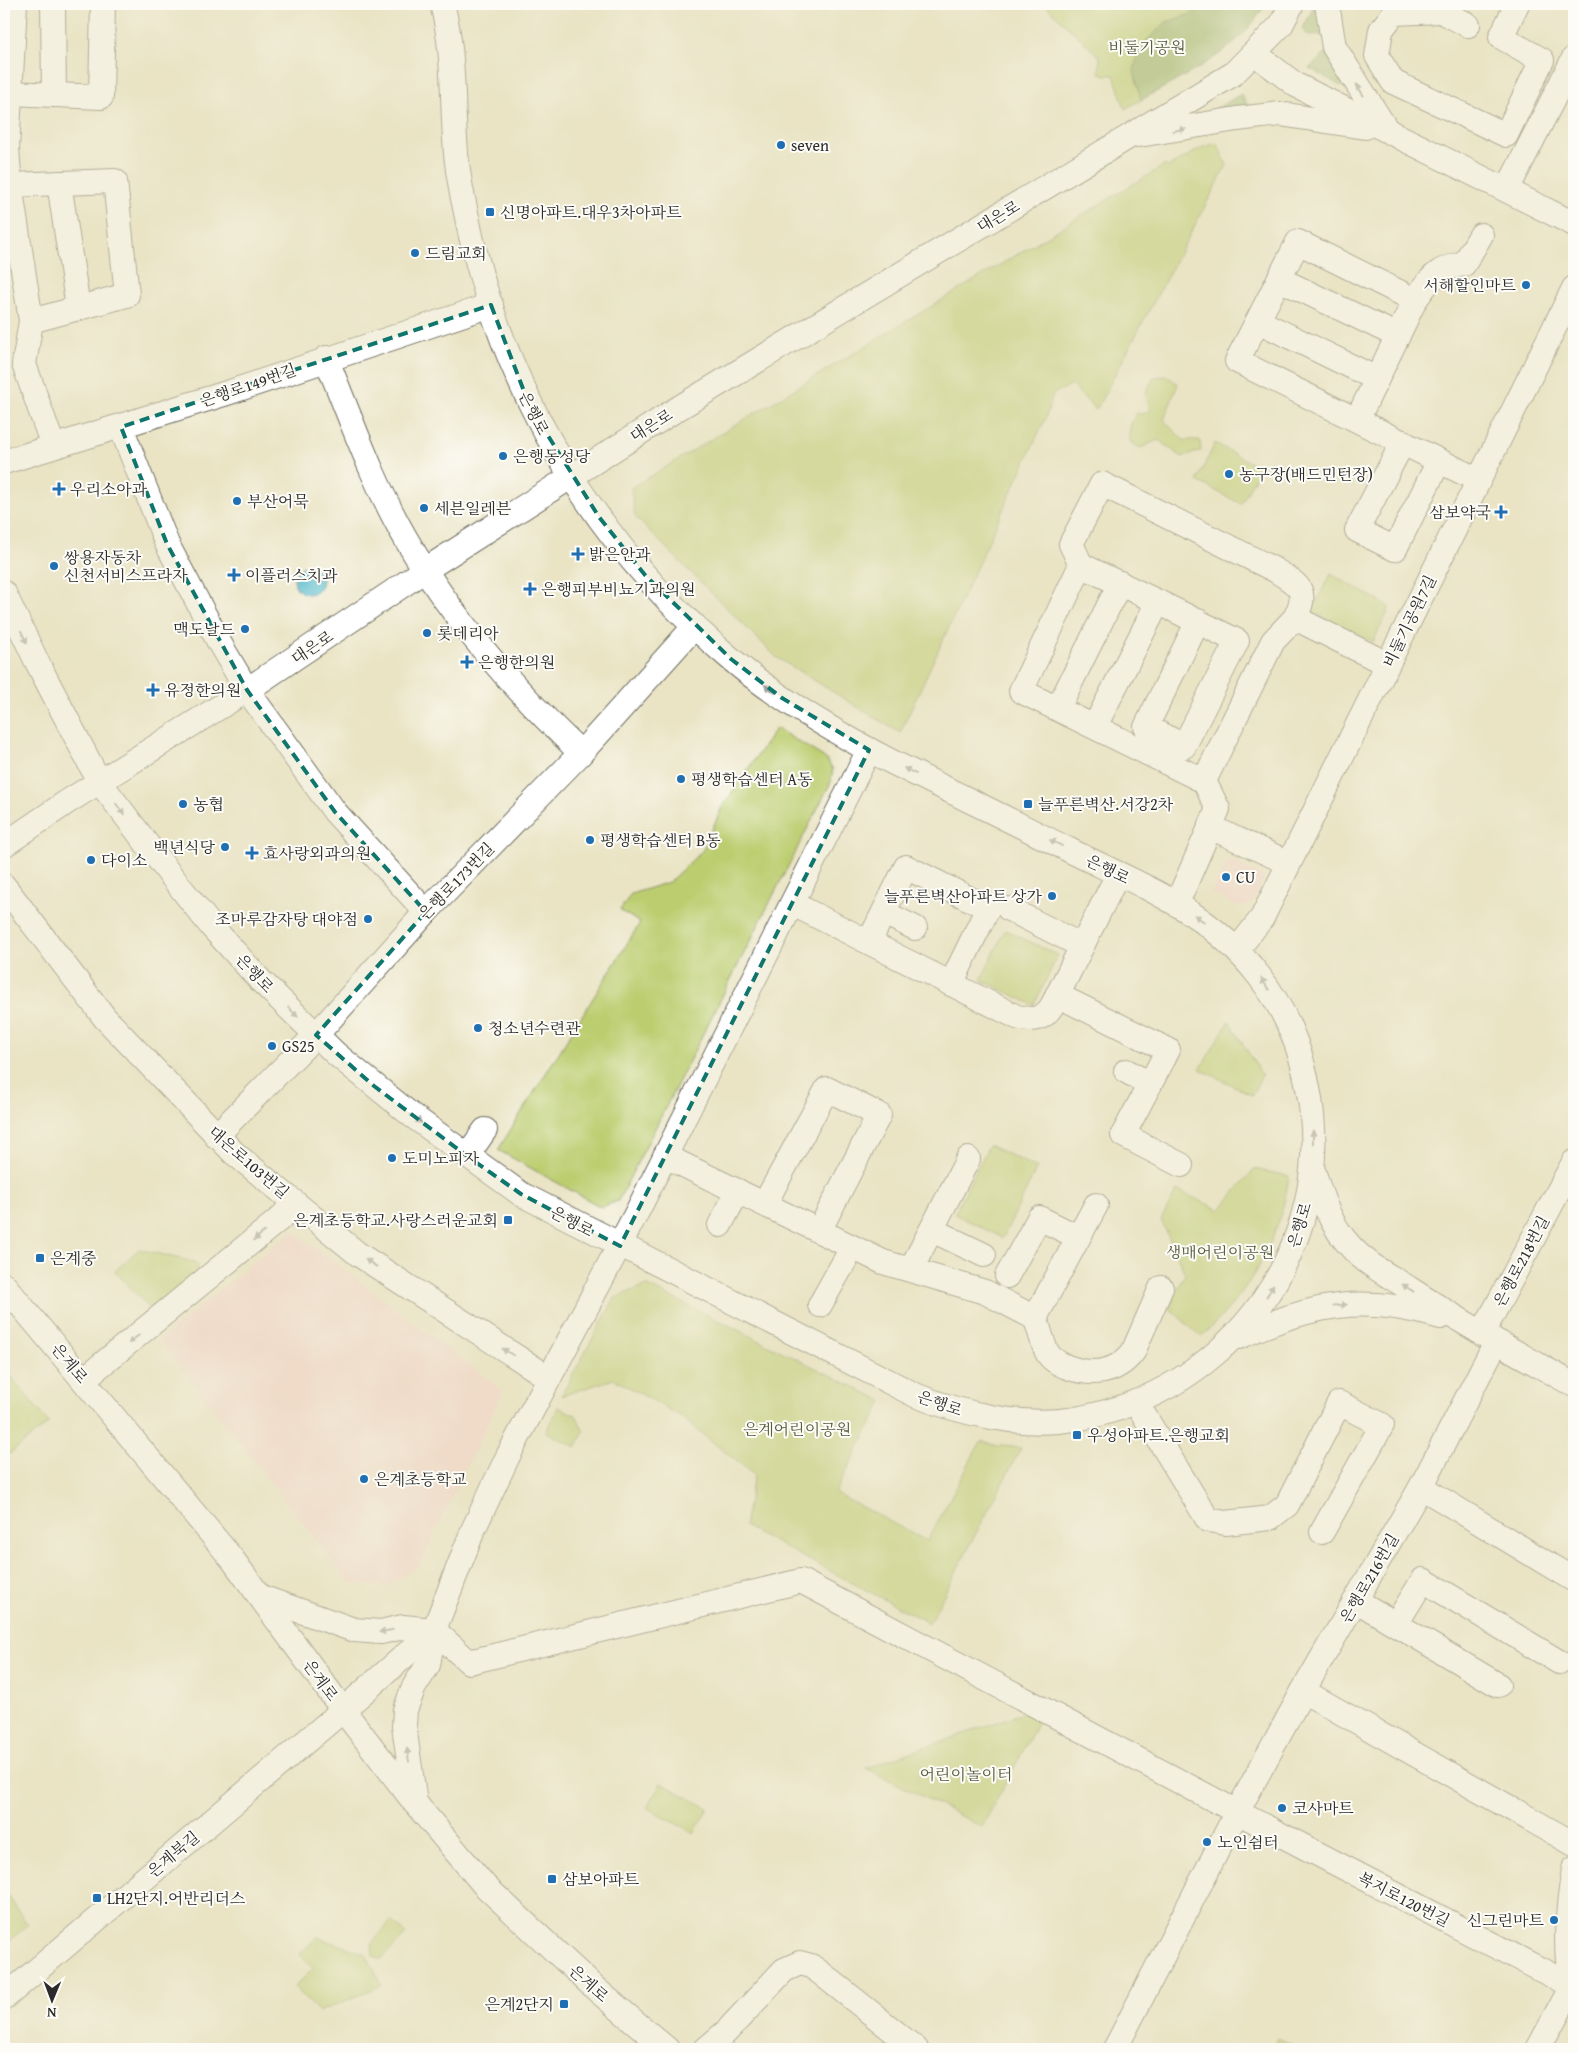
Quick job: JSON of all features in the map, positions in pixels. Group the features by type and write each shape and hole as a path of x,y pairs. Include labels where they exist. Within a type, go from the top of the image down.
{"street":[{"path":"15,4 6,149 31,321 24,364 53,446"},
{"path":"53,4 54,95"},
{"path":"10,93 101,97 103,4"},
{"name":"은행로","path":"4,593 37,662 100,781 168,873 212,926 260,980 316,1035 374,1086 521,1194 914,1395 948,1407 998,1418 1075,1419 1136,1402 1153,1395 1194,1370 1228,1342 1258,1310 1288,1260 1304,1213 1312,1166 1313,1122 1301,1058 1274,998 1237,950 1222,935 1178,903 869,750 782,698 730,659 645,575 611,534 570,477 543,430 520,384 491,305 478,265 461,188 455,141 451,56 442,4"},
{"name":"대은로","path":"4,846 100,781 247,690 425,570 677,409 1233,74 1281,24 1292,4"},
{"path":"1327,4 1334,47 1387,130"},
{"path":"1468,25 1443,7 1394,13 1381,30 1377,56 1393,82 1506,135 1542,60 1501,37 1516,4"},
{"path":"1254,53 1296,85 1574,224"},
{"path":"1507,190 1574,58"},
{"path":"1130,137 1237,119 1280,114 1387,130"},
{"path":"10,185 115,181 127,294 31,321"},
{"path":"59,183 78,308"},
{"path":"1357,420 1416,300 1433,275 1446,266 1464,264 1480,235"},
{"path":"1416,300 1298,242 1237,361 1478,480"},
{"path":"1279,279 1398,336"},
{"name":"비둘기공원7길","path":"1237,950 1262,918 1574,288"},
{"name":"은행로149번길","path":"4,462 122,427 491,305"},
{"path":"1258,321 1377,379"},
{"path":"326,358 372,470 405,538 425,570 503,673 581,753"},
{"path":"122,427 167,544 220,644 247,690 335,812 426,912"},
{"path":"1403,442 1357,530 1395,548 1439,461"},
{"path":"1198,621 1146,727 1184,746 1237,641 1198,621 1120,583 1081,565 1071,544 1102,484 1275,570 1292,581 1300,591 1303,603 1296,618 1274,641 1204,781"},
{"path":"1081,565 1021,691 1204,781 1218,809 1178,903"},
{"path":"1058,708 1120,583"},
{"path":"1095,726 1158,602"},
{"path":"1296,618 1387,664"},
{"name":"은행로173번길","path":"216,1136 316,1035 426,912 581,753 695,626"},
{"path":"415,1803 404,1726 405,1710 414,1687 430,1660 434,1630 473,1530 549,1378 620,1246 869,750"},
{"path":"1210,827 1288,863"},
{"path":"869,942 906,867 988,908 951,984"},
{"path":"793,904 1017,1018 1036,1020 1046,1014 1057,995 1118,874"},
{"name":"대은로103번길","path":"4,886 99,1011 216,1136 358,1254 549,1378"},
{"path":"1010,909 1082,946"},
{"path":"884,913 916,928"},
{"path":"1057,995 1168,1050 1123,1135 1181,1165"},
{"path":"1126,1071 1150,1084"},
{"path":"765,1204 827,1089 879,1115 819,1230"},
{"path":"467,1156 486,1130"},
{"path":"665,1156 765,1204 795,1208 819,1230 883,1262 985,1292 1035,1318 1046,1350 1055,1361 1085,1372 1110,1370 1122,1364 1133,1352 1161,1288"},
{"path":"912,1269 968,1159"},
{"name":"은행로218번길","path":"1481,1333 1574,1162"},
{"path":"1312,1166 1328,1214 1351,1247 1367,1262 1481,1333 1574,1385"},
{"path":"720,1225 738,1191"},
{"path":"84,1379 282,1217 294,1202"},
{"path":"1035,1318 1096,1205"},
{"path":"1007,1276 1032,1214 1078,1237"},
{"path":"932,1230 984,1255"},
{"path":"820,1305 852,1248"},
{"name":"은계로","path":"4,1285 233,1560 343,1710 415,1803 485,1886 598,1992 666,2049"},
{"path":"1228,1342 1298,1312 1328,1306 1388,1305 1415,1310 1481,1333"},
{"name":"은행로216번길","path":"1236,1812 1303,1691 1357,1601 1421,1487 1481,1333"},
{"path":"1136,1402 1208,1520 1226,1523 1270,1518 1287,1506 1339,1403 1382,1425 1322,1532"},
{"path":"1421,1487 1574,1580"},
{"path":"1396,1624 1423,1580 1559,1662"},
{"name":"복지로120번길","path":"434,1630 469,1662 801,1581 1236,1812 1573,1986"},
{"path":"261,1597 354,1630 381,1632 403,1627 434,1630"},
{"path":"1357,1601 1498,1686"},
{"name":"은계북길","path":"4,1998 343,1710 434,1630"},
{"path":"1303,1691 1574,1844"},
{"path":"1115,2049 1236,1812"},
{"path":"1538,2049 1573,1986 1568,1970 1569,1900 1574,1869"},
{"path":"706,2049 726,2032 784,1970 800,1963 816,1970 916,2049"}],"highlighted area":[{"path":"491,305 530,407 599,517 645,575 731,659 782,698 869,750 620,1246 521,1194 374,1086 316,1035 426,912 335,812 247,690 167,544 121,427"}],"shaded area":[{"path":"1229,859 1265,877 1254,900 1248,906 1235,906 1211,893"},
{"name":"은계초등학교","path":"292,1230 503,1391 419,1566 387,1587 350,1583 159,1340"}],"green space":[{"name":"비둘기공원","path":"1044,4 1265,4 1239,38 1221,52 1183,77 1125,109 1114,75 1105,75 1099,72 1100,57"},
{"path":"1210,4 1265,4 1255,21 1227,48 1193,71 1141,100 1134,71 1137,56 1142,45 1166,22 1188,15"},
{"path":"1315,4 1321,4 1325,35 1309,36 1302,30"},
{"path":"1330,50 1362,98 1309,68"},
{"path":"1241,94 1251,110 1184,127"},
{"path":"1217,143 1227,165 1096,410 1071,385 1053,394 1046,417 900,733 776,657 635,517 631,488 1165,165 1168,167 1203,147"},
{"path":"1167,376 1178,384 1164,420 1183,440 1200,440 1201,451 1182,457 1158,440 1141,448 1131,443 1129,435 1137,413 1142,414 1150,411 1146,392 1154,377"},
{"name":"농구장(배드민턴장)","path":"1215,443 1260,468 1241,504 1197,481"},
{"path":"1331,574 1388,606 1389,610 1373,642 1311,611"},
{"path":"776,728 825,758 833,769 830,784 618,1201 601,1207 498,1150 640,923 620,910 631,894 669,882 703,850 722,807"},
{"path":"1005,930 1058,955 1034,1005 981,980"},
{"path":"1229,1021 1262,1075 1252,1095 1200,1069"},
{"path":"989,1145 1037,1168 1003,1238 954,1214"},
{"name":"생매어린이공원","path":"1254,1169 1289,1176 1285,1200 1270,1244 1248,1284 1201,1337 1169,1308 1185,1274 1161,1220 1177,1190 1220,1210"},
{"path":"139,1249 194,1262 198,1265 198,1270 157,1306 148,1307 115,1271"},
{"name":"은계어린이공원","path":"646,1285 883,1401 835,1493 927,1541 981,1441 994,1445 1021,1448 929,1623 744,1526 754,1475 677,1414 614,1379 561,1396 615,1298"},
{"path":"4,1368 49,1423 4,1458"},
{"path":"558,1407 576,1415 584,1432 576,1447 546,1432"},
{"name":"어린이놀이터","path":"1026,1712 1040,1719 982,1827 866,1768"},
{"path":"661,1783 708,1808 694,1833 647,1808"},
{"path":"4,1890 28,1925 4,1945"},
{"path":"391,1921 406,1934 382,1959 373,1956 372,1943"},
{"path":"317,1937 366,1954 382,1985 319,2012 294,1987 313,1969 300,1954"},
{"path":"1278,2038 1301,2049 1273,2049"}],"water":[{"path":"308,566 318,570 322,580 318,590 308,594 298,590 294,580 298,570"}],"place":[{"name":"seven","path":"781,145"},
{"name":"신명아파트.대우3차아파트","path":"490,212"},
{"name":"드림교회","path":"415,253"},
{"name":"서해할인마트","path":"1526,285"},
{"name":"은행동성당","path":"503,456"},
{"name":"농구장(배드민턴장)","path":"1229,474"},
{"name":"우리소아과","path":"59,489"},
{"name":"부산어묵","path":"237,501"},
{"name":"세븐일레븐","path":"424,508"},
{"name":"삼보약국","path":"1501,512"},
{"name":"밝은안과","path":"578,554"},
{"name":"쌍용자동차 신천서비스프라자","path":"54,566"},
{"name":"이플러스치과","path":"234,575"},
{"name":"은행피부비뇨기과의원","path":"530,589"},
{"name":"맥도날드","path":"245,629"},
{"name":"롯데리아","path":"427,633"},
{"name":"은행한의원","path":"467,662"},
{"name":"유정한의원","path":"153,690"},
{"name":"평생학습센터 A동","path":"681,779"},
{"name":"농협","path":"183,804"},
{"name":"늘푸른벽산.서강2차","path":"1028,804"},
{"name":"평생학습센터 B동","path":"590,840"},
{"name":"백년식당","path":"225,847"},
{"name":"효사랑외과의원","path":"252,853"},
{"name":"다이소","path":"91,860"},
{"name":"CU","path":"1226,877"},
{"name":"늘푸른벽산아파트 상가","path":"1052,896"},
{"name":"조마루감자탕 대야점","path":"368,919"},
{"name":"청소년수련관","path":"478,1028"},
{"name":"GS25","path":"272,1046"},
{"name":"도미노피자","path":"392,1158"},
{"name":"은계초등학교.사랑스러운교회","path":"508,1220"},
{"name":"은계중","path":"40,1258"},
{"name":"우성아파트.은행교회","path":"1077,1435"},
{"name":"은계초등학교","path":"364,1479"},
{"name":"코사마트","path":"1282,1808"},
{"name":"노인쉼터","path":"1207,1842"},
{"name":"삼보아파트","path":"552,1879"},
{"name":"LH2단지.어반리더스","path":"97,1898"},
{"name":"신그린마트","path":"1554,1920"},
{"name":"은계2단지","path":"564,2004"}]}
